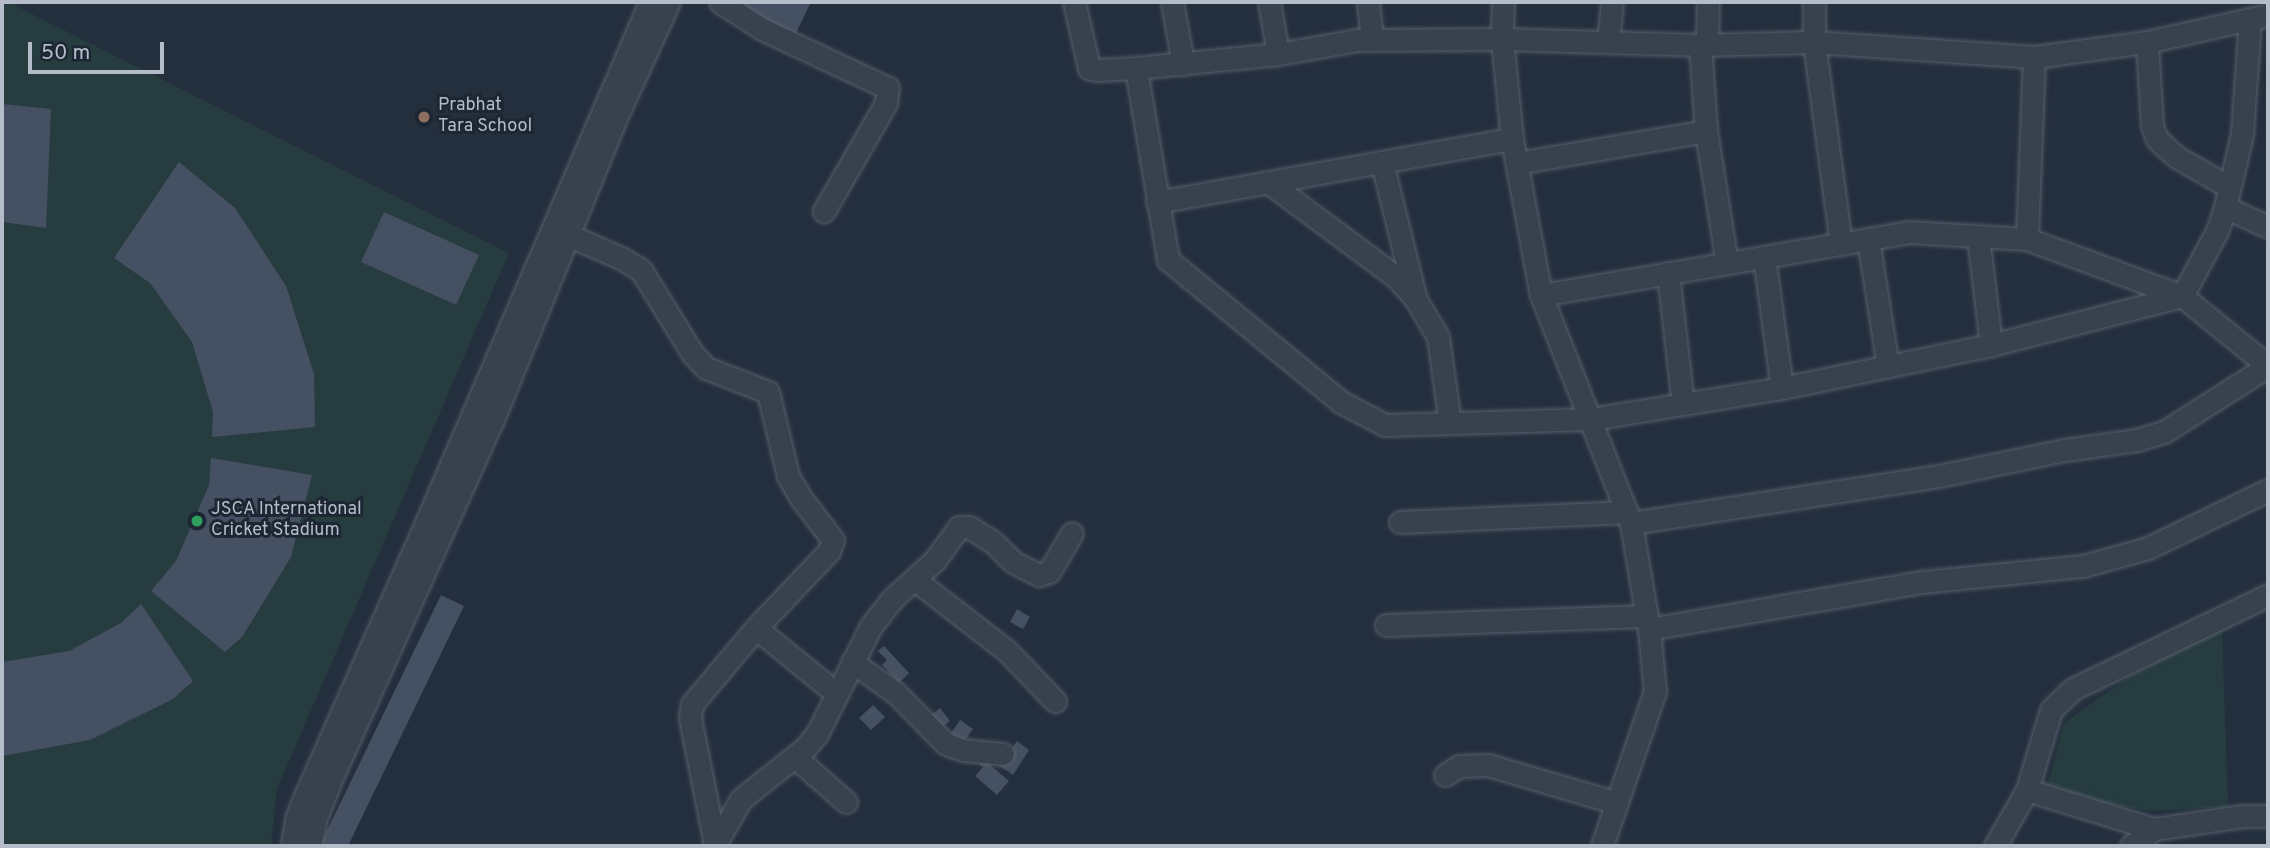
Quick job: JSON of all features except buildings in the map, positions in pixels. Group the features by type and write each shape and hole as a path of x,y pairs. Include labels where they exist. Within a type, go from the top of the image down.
{"street":[{"path":"292,846 297,816 304,796 428,519 650,2"},
{"path":"310,846 316,817 329,784 492,422 620,109 669,2"},
{"path":"720,2 762,29 888,89 886,103 824,211"},
{"path":"1074,2 1088,68 1096,70 1278,54 1372,40 1502,39 1703,44 1814,42 2034,57 2147,42 2259,17 2242,134 2227,197 2217,230 2182,296 1990,345 1782,388 1591,419 1385,425 1341,402 1168,260 1136,68"},
{"path":"1172,2 1183,64"},
{"path":"1269,2 1278,54"},
{"path":"1368,2 1372,40"},
{"path":"1503,2 1502,39 1512,139 1541,295 1629,518 1648,622 1655,691 1602,846"},
{"path":"1608,42 1612,2"},
{"path":"1708,2 1703,44 1706,131 1727,263"},
{"path":"1814,2 1814,42 1841,244"},
{"path":"2147,42 2152,125 2157,139 2175,156 2268,227"},
{"path":"2027,239 2034,57"},
{"path":"1517,163 1706,131"},
{"path":"1157,202 1512,139"},
{"path":"1382,162 1415,298"},
{"path":"1268,182 1396,277 1415,298 1438,337 1450,423"},
{"path":"1400,522 1629,518 1939,476 2065,450 2137,440 2164,432 2268,366 2182,296 2027,239 1908,232 1541,295"},
{"path":"568,236 621,258 641,270 692,353 706,368 768,392 788,476 800,497 831,536 833,544 756,628 695,699 690,710 715,845"},
{"path":"1978,236 1990,345"},
{"path":"1868,239 1888,366"},
{"path":"1764,257 1782,388"},
{"path":"1668,273 1683,404"},
{"path":"1386,625 1648,622 1922,582 2083,566 2148,548 2268,490"},
{"path":"715,845 741,799 795,757 817,734 880,614 936,560 962,525 988,539 1013,562 1039,575 1049,572 1072,533"},
{"path":"914,579 1006,650 1055,701"},
{"path":"1994,846 2027,790 2051,710 2073,690 2268,595"},
{"path":"756,628 837,694"},
{"path":"852,663 896,693 946,744 963,750 1003,754"},
{"path":"795,757 846,802"},
{"path":"1445,775 1459,766 1488,765 1618,803"},
{"path":"2027,790 2154,829 2242,816 2268,816"},
{"path":"2131,846 2154,829"}],"green space":[{"name":"JSCA International Cricket Stadium","path":"2,2 8,2 509,253 277,789 271,846 2,846"},
{"path":"2222,626 2228,807 2149,811 2070,798 2047,788 2064,723 2158,656"}],"place":[{"name":"Prabhat Tara School","path":"424,117"},
{"name":"JSCA International Cricket Stadium","path":"197,521"}]}
